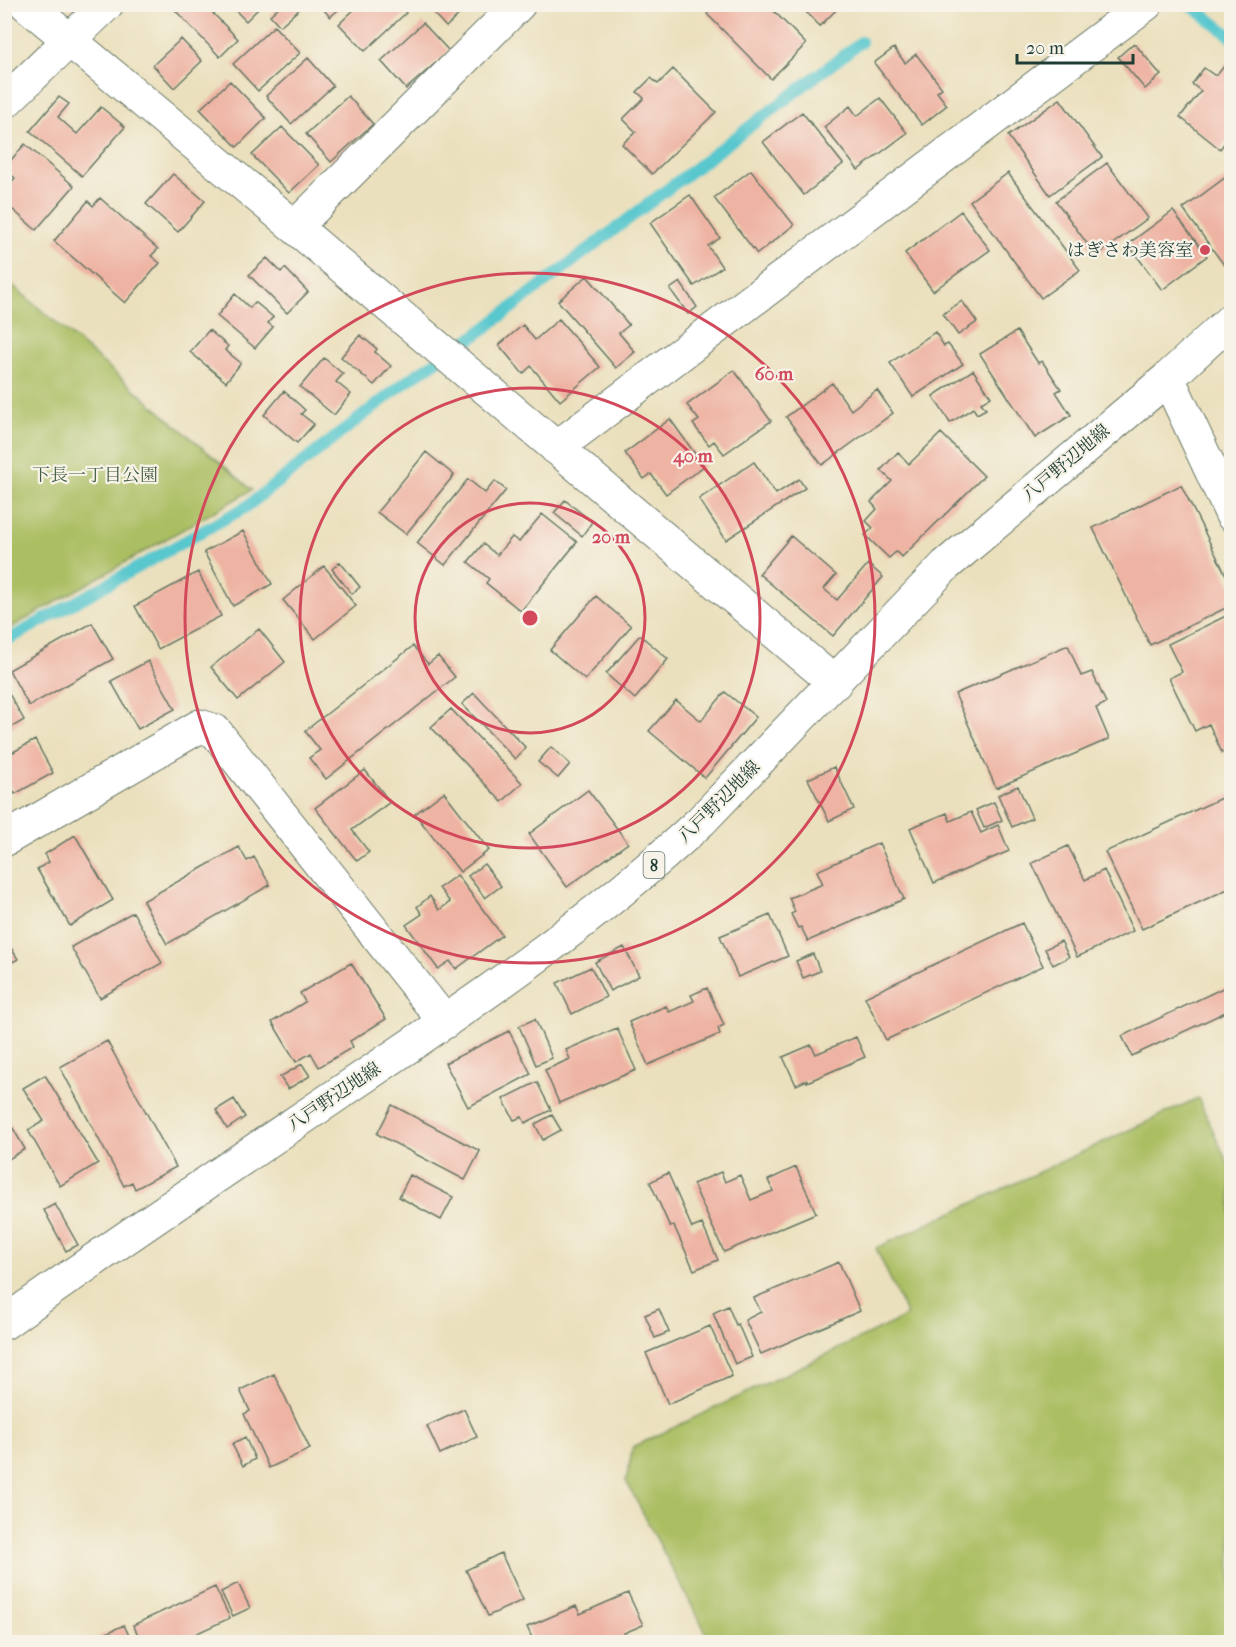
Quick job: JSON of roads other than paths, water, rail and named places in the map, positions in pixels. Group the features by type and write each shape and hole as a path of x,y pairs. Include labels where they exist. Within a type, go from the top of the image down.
{"street":[{"path":"26,4 69,42 295,227 835,683"},
{"path":"4,103 107,4"},
{"path":"295,227 519,4"},
{"path":"556,448 1146,4"},
{"name":"八戸野辺地線","path":"4,1323 116,1243 445,1022 544,952 659,860 701,821 946,565 1168,378 1232,319"},
{"path":"1168,378 1232,515"},
{"path":"4,840 200,726 215,731 445,1022"}],"waterway":[{"path":"1189,4 1232,37"},
{"path":"4,642 246,507 411,378 476,335 861,42"}],"place":[{"name":"はぎさわ美容室","path":"1205,250"}],"park label":[{"name":"下長一丁目公園","path":"95,475"}]}
